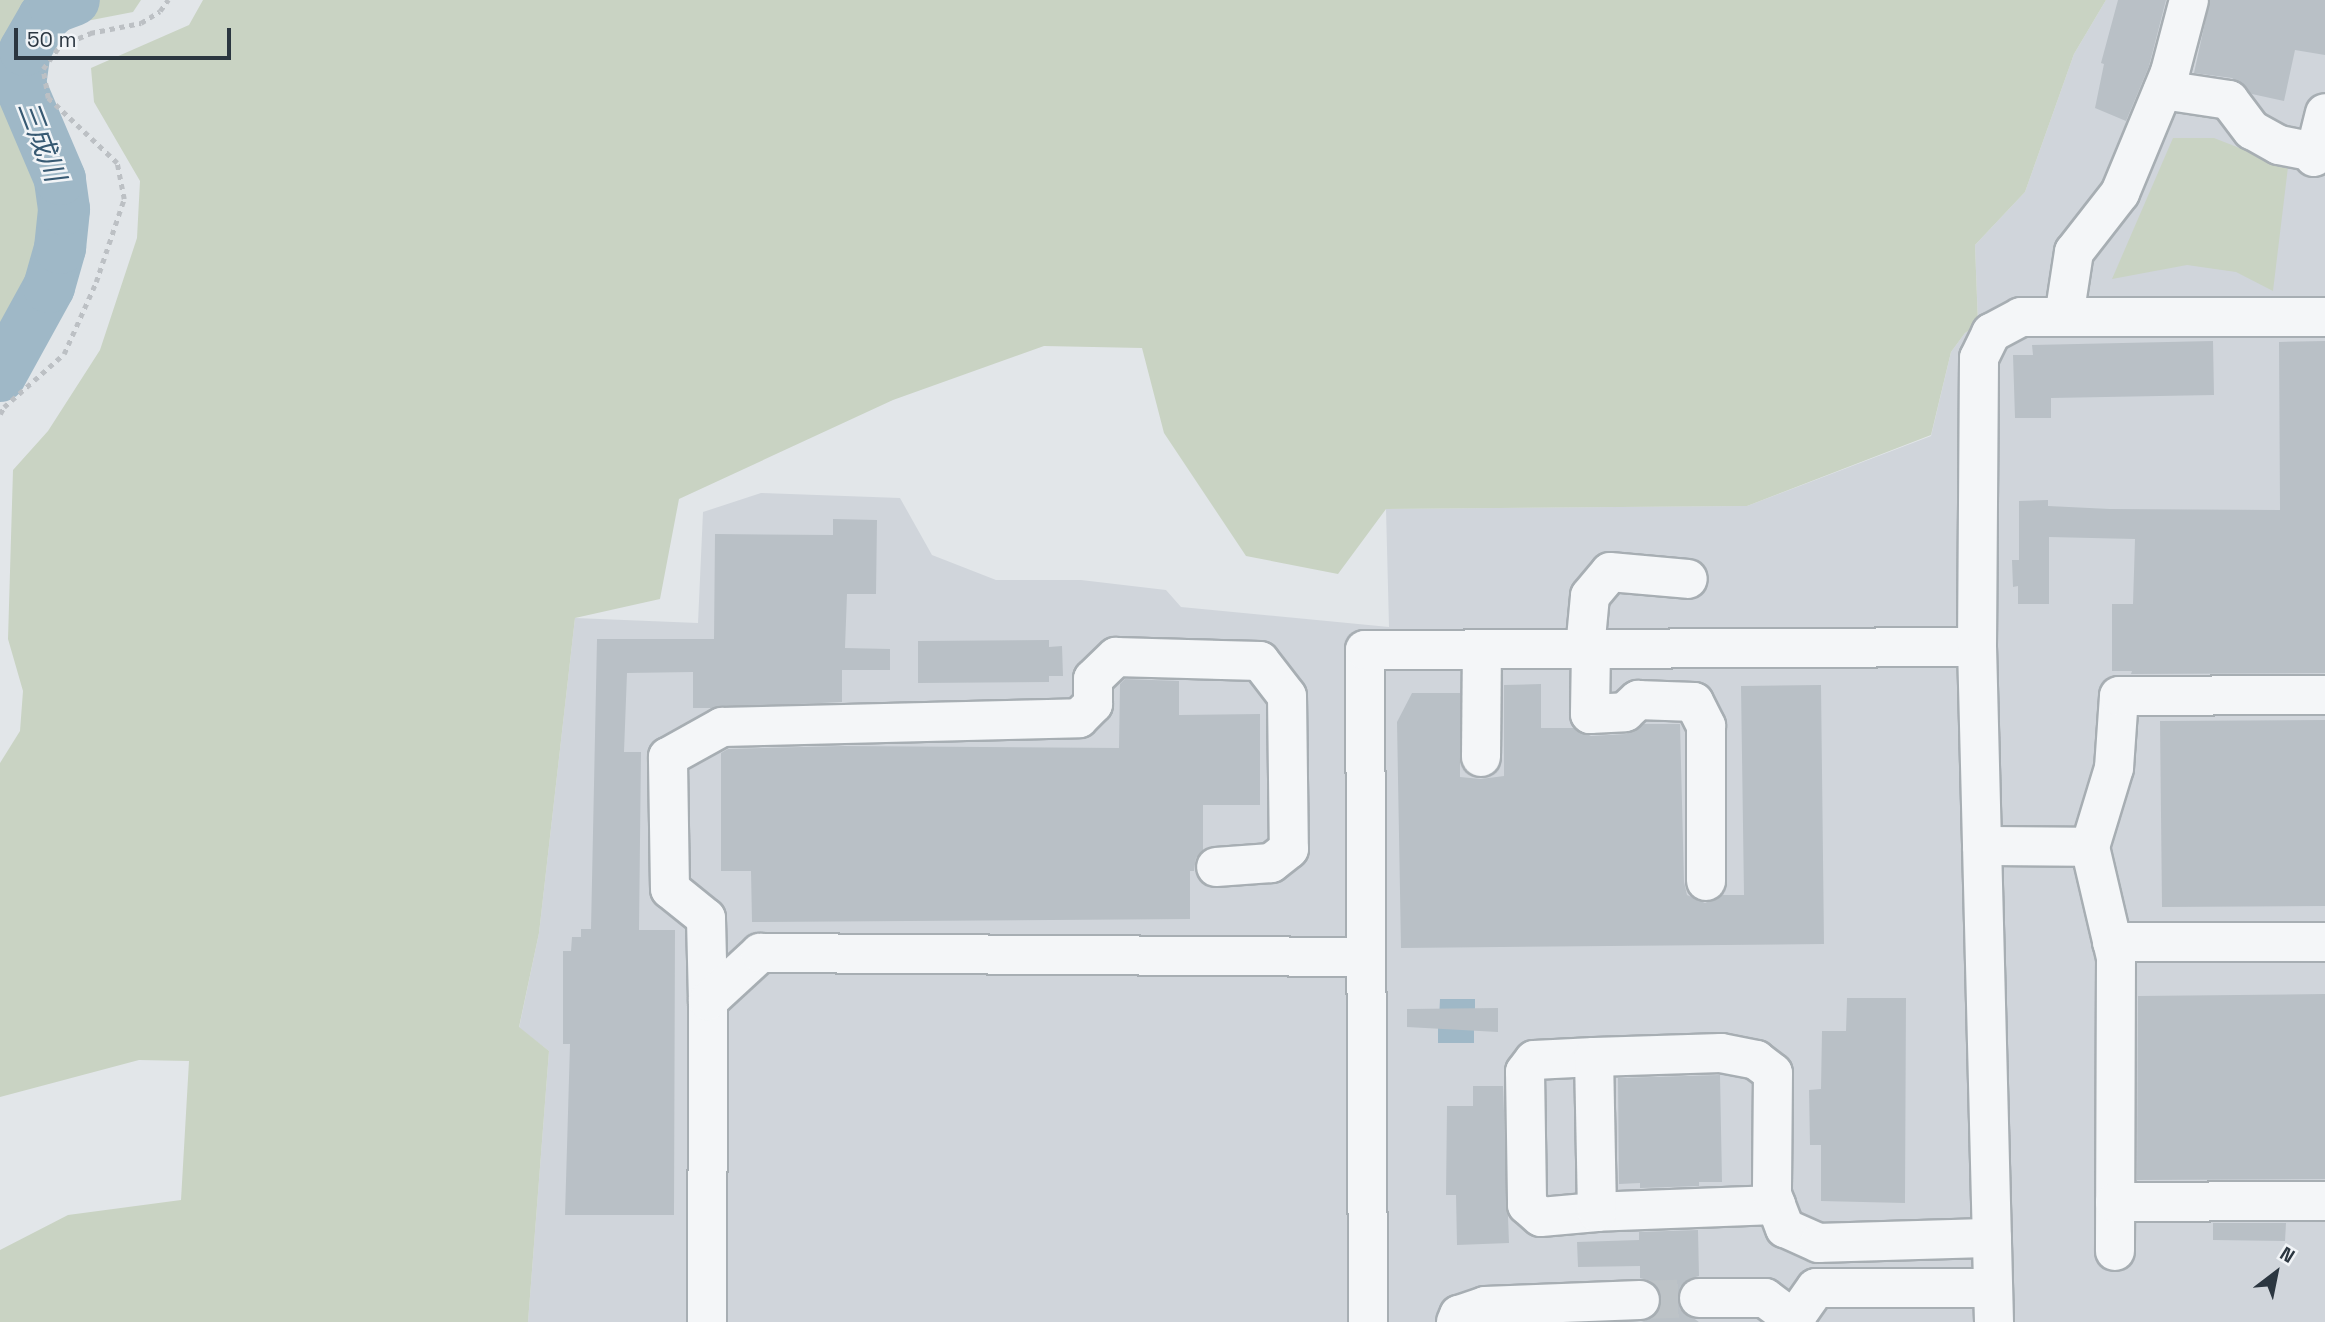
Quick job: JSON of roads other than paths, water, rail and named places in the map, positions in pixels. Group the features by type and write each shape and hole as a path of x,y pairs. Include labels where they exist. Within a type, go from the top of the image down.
{"street":[{"path":"2064,317 2074,252 2120,193 2163,90 2189,0"},
{"path":"2163,90 2229,100 2252,130 2279,145 2314,155 2325,113"},
{"path":"1699,1298 1765,1298 1785,1313 1799,1312 1816,1288 1994,1305 1977,647 1979,358 1991,334 2021,317 2325,317"},
{"path":"1688,579 1610,572 1590,596 1590,714 1625,712 1638,700 1694,702 1706,726 1706,881"},
{"path":"1368,1322 1365,650 1977,647"},
{"path":"1481,757 1482,649"},
{"path":"707,1322 706,918 670,889 668,757 722,727 1079,718 1093,704 1093,680 1116,657 1260,661 1287,696 1289,849 1271,863 1216,867"},
{"path":"2115,1251 2116,958 2090,847 2114,768 2119,696 2325,695"},
{"path":"1982,846 2090,847"},
{"path":"2112,942 2325,942"},
{"path":"708,1001 760,953 1366,957"},
{"path":"1776,1205 1597,1212 1542,1217 1527,1205 1525,1072 1534,1060 1721,1053 1756,1060 1773,1073 1772,1194 1785,1228 1819,1244 1992,1238"},
{"path":"1594,1057 1597,1212"},
{"path":"2115,1202 2325,1201"},
{"path":"1456,1322 1459,1315 1485,1306 1640,1300"}],"water":[{"path":"1440,999 1475,999 1475,1020 1439,1020"},
{"path":"1438,1023 1474,1023 1474,1043 1438,1043"}],"waterway":[{"name":"三成川","path":"0,376 49,287 60,248 64,209 60,179 20,85 25,50 44,17 55,7 74,0"}],"tunnel":[{"path":"1640,1300 1699,1298"}]}
